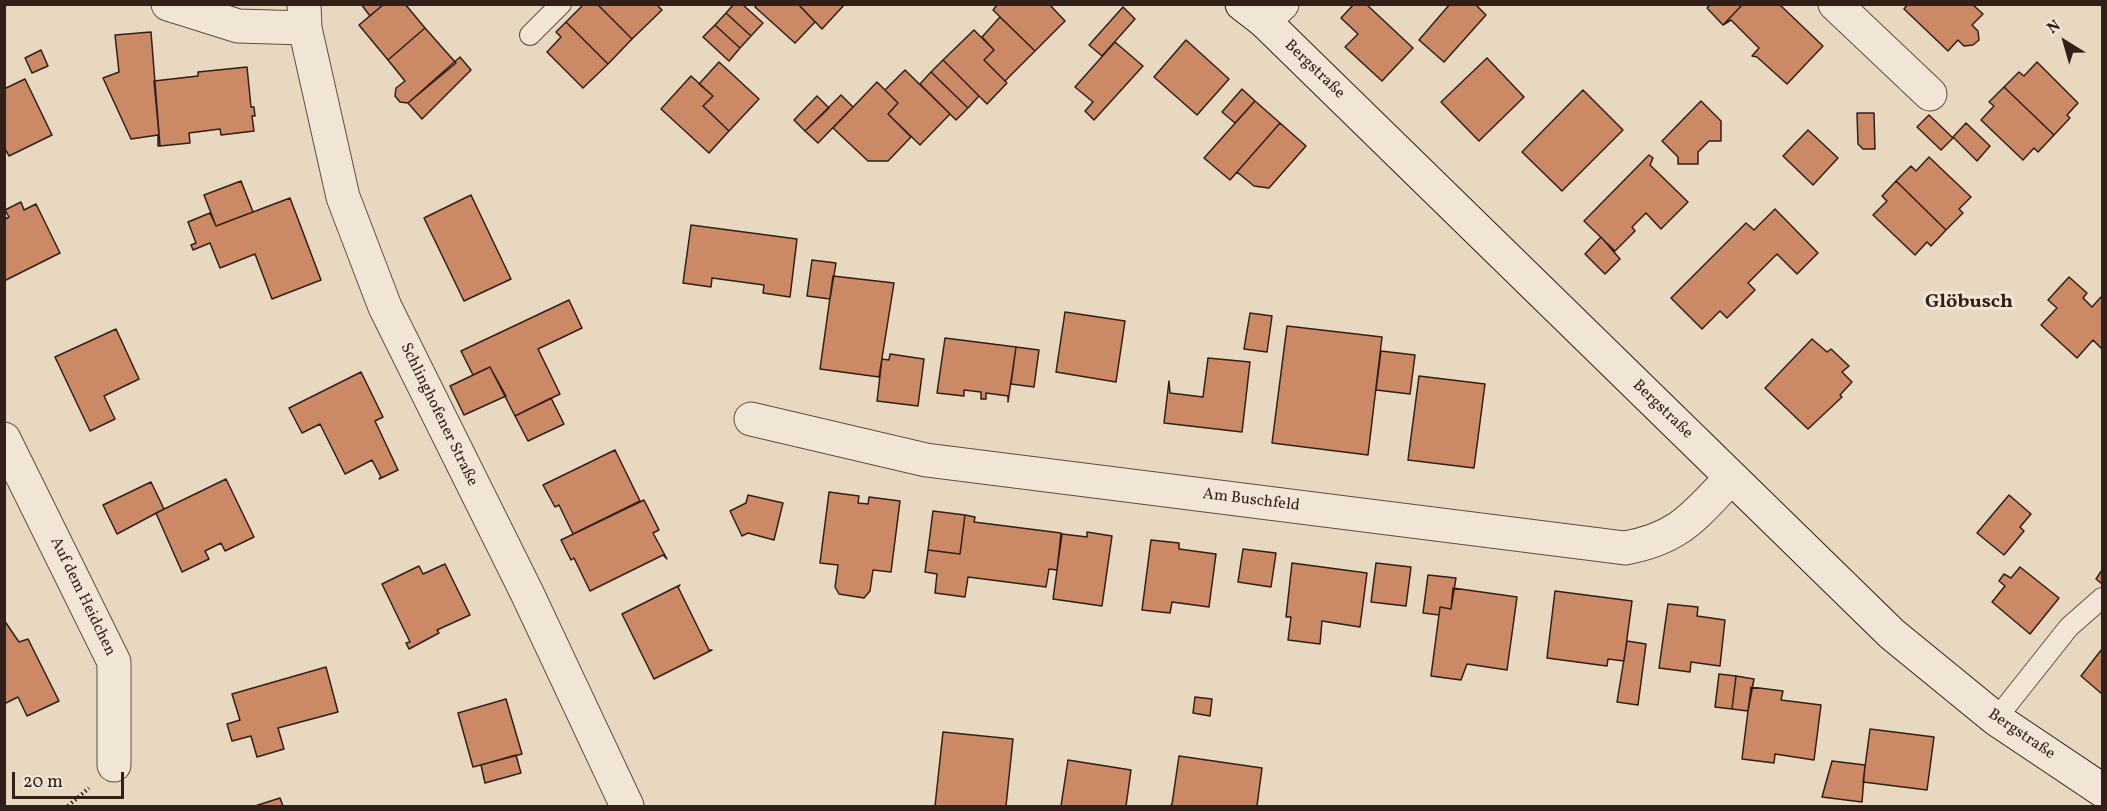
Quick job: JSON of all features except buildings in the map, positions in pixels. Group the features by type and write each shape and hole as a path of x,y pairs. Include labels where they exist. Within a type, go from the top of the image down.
{"street":[{"path":"168,4 238,26 304,16"},
{"path":"1835,4 1930,94"},
{"name":"Bergstraße","path":"1263,10 1731,477 1892,634 1996,719 2103,790"},
{"name":"Schlinghofener Straße","path":"304,16 343,197 385,307 527,593 627,807"},
{"name":"Am Buschfeld","path":"751,418 926,460 1625,548 1655,542 1689,523 1731,477"},
{"name":"Auf dem Heidchen","path":"4,439 114,662 114,765"}],"lane":[{"path":"530,35 561,4"},
{"path":"1996,719 2069,627 2103,598"}],"district":[{"name":"Glöbusch","path":"1969,303"}]}
